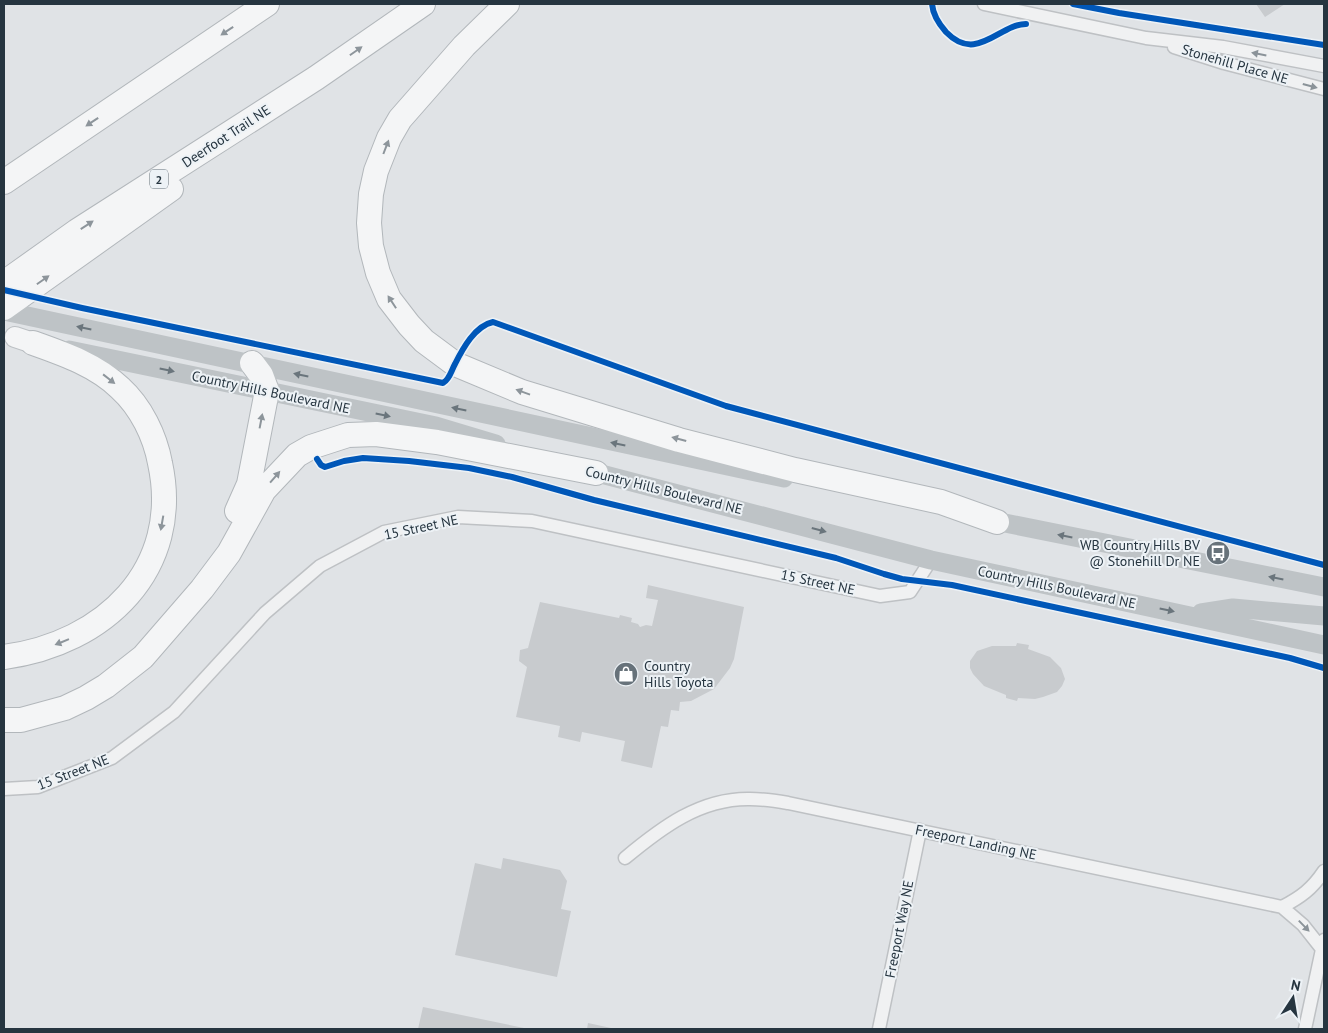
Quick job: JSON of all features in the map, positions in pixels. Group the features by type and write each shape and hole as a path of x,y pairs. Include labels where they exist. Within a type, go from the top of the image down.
{"highway":[{"path":"4,182 267,4"},
{"name":"Deerfoot Trail NE","path":"4,283 77,231 316,78 423,4"},
{"path":"507,4 464,46 400,118 389,138 376,171 371,194 369,223 371,246 378,273 389,299 424,341 455,364 522,392 679,440 795,470 941,502 996,522"},
{"path":"4,310 191,175 316,78"},
{"path":"4,657 45,649 71,639 94,625 117,606 136,585 151,560 163,522 165,497 158,449 138,410 121,388 100,372 76,359 17,338"},
{"path":"4,716 23,713 67,698 108,672 143,639 205,569 231,527 249,484 267,390 261,375 252,363"},
{"path":"4,720 21,720 65,708 106,686 142,657 202,589 229,553 264,490 297,455 311,447 348,435 376,434 437,442 596,473"}],"main road":[{"name":"Country Hills Boulevard NE","path":"4,310 666,454 1324,587"},
{"name":"Country Hills Boulevard NE","path":"17,338 436,426 596,473 931,560 1324,645"},
{"path":"1190,615 1233,608 1324,616"},
{"path":"1292,637 1324,655"}],"street":[{"name":"Stonehill Place NE","path":"984,4 1146,38 1222,47 1324,66"},
{"name":"Stonehill Place NE","path":"1146,38 1224,62 1324,89"},
{"name":"15 Street NE","path":"4,789 38,787 112,758 174,712 265,613 320,566 384,532 458,517 532,520 880,596 910,592 931,560"},
{"name":"Freeport Landing NE","path":"625,858 660,830 686,814 717,803 749,799 788,803 1282,907 1323,944"},
{"name":"Freeport Way NE","path":"879,1029 920,830"},
{"path":"1282,907 1298,899 1315,885 1324,871"},
{"path":"1305,1029 1323,944"}],"building":[{"path":"1256,4 1285,4 1265,17"},
{"name":"Country Hills Toyota","path":"648,585 744,607 734,659 730,668 714,689 691,701 680,702 679,711 671,710 668,727 661,726 652,768 621,761 625,741 582,732 580,742 558,737 560,726 516,717 527,667 519,661 520,650 528,648 540,602 619,618 620,615 632,618 631,622 638,624 640,627 652,626 658,600 646,598"},
{"path":"1017,643 1029,645 1028,649 1050,657 1061,668 1065,679 1057,692 1035,699 1018,698 1017,701 1006,698 1006,695 984,686 973,674 970,668 970,661 977,651 992,646 1016,646"},
{"path":"503,858 560,870 567,881 561,909 571,911 557,977 455,955 475,863 501,869"},
{"path":"423,1007 524,1028 524,1029 418,1029"},
{"path":"588,1023 611,1028 611,1029 587,1029"}],"cycle path":[{"path":"932,4 936,19 946,32 957,41 968,44 978,44 1006,30 1026,24"},
{"path":"1073,4 1324,45"},
{"path":"4,290 443,383 449,377 470,338 481,328 493,322 726,406 1324,565"},
{"path":"317,459 325,467 363,458 469,468 512,477 594,500 836,558 902,579 952,585 1290,658 1324,668"}],"place":[{"name":"WB Country Hills BV @ Stonehill Dr NE","path":"1218,553"},
{"name":"Country Hills Toyota","path":"626,674"}]}
